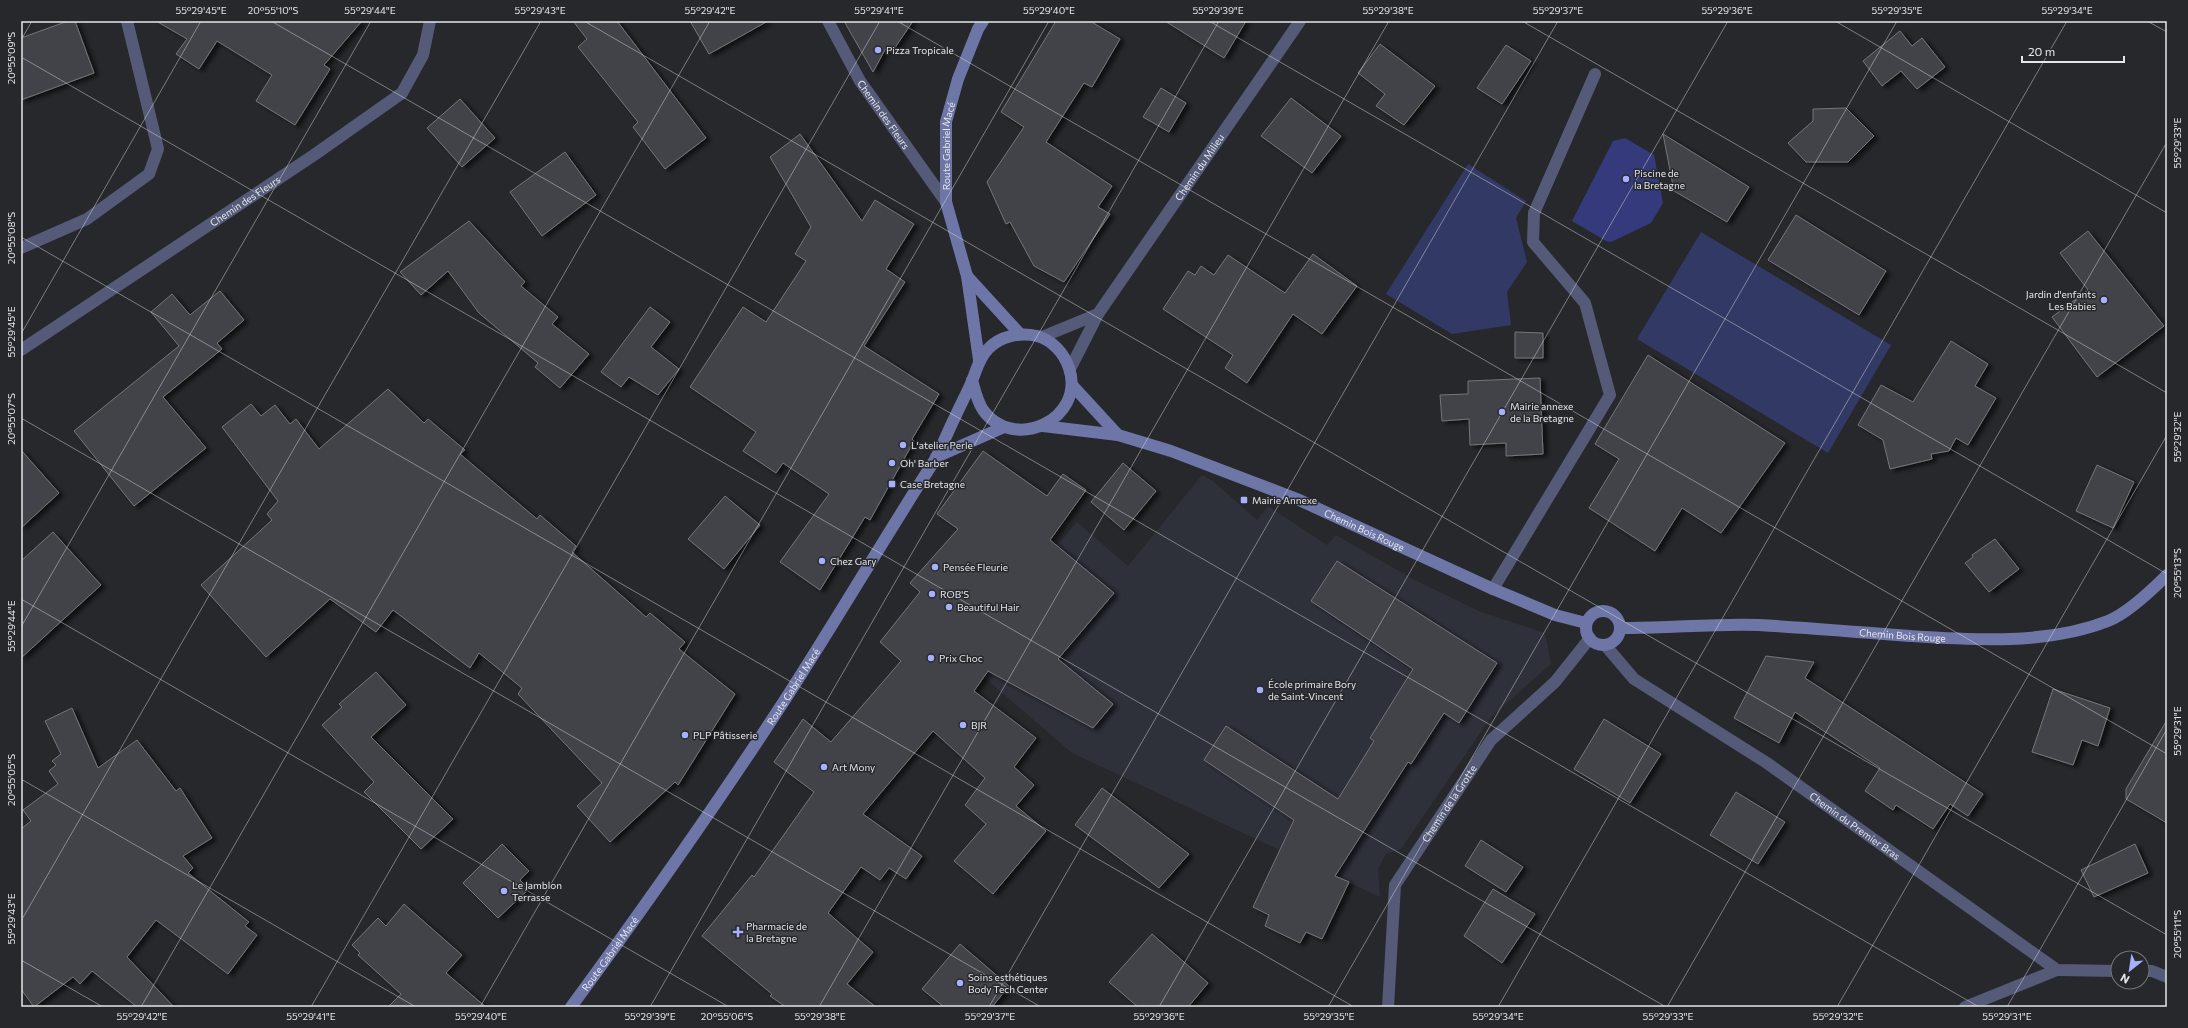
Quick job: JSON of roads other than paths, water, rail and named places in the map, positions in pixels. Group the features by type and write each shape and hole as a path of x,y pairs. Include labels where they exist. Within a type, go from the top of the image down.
{"street":[{"path":"21,248 87,219 149,174 158,149 127,21"},
{"name":"Chemin des Fleurs","path":"21,350 314,155 402,93 424,54 430,21"},
{"name":"Chemin des Fleurs","path":"828,21 860,81 946,202"},
{"name":"Route Gabriel Macé","path":"979,360 967,276 946,202 946,122 958,79 983,21"},
{"name":"Chemin du Milieu","path":"1070,369 1098,314 1300,21"},
{"path":"1493,589 1610,395 1585,304 1533,242 1534,213 1595,74"},
{"name":"Route Gabriel Macé","path":"967,276 1020,334"},
{"path":"1042,337 1098,314"},
{"path":"1020,334 1042,337 1054,345 1064,356 1070,369 1072,385 1069,398 1063,410 1054,420 1043,426 1030,430 1017,430 992,420 983,410 977,399 972,380 979,360 989,347 999,341 1020,334"},
{"name":"Route Gabriel Macé","path":"571,1007 641,913 788,694 936,457 972,380"},
{"path":"1072,385 1118,435"},
{"path":"936,457 1004,426"},
{"name":"Chemin Bois Rouge","path":"1043,426 1118,435 1171,451 1297,499 1493,589 1555,615 1586,623"},
{"name":"Chemin Bois Rouge","path":"1620,628 1650,629 1684,625 1758,625 1948,638 2012,640 2068,631 2108,621 2147,595 2167,574"},
{"path":"1597,612 1608,612 1616,617 1620,628 1616,639 1606,645 1600,644 1590,638 1586,623 1589,618 1597,612"},
{"name":"Chemin de la Grotte","path":"1388,1007 1396,885 1491,740 1554,682 1590,638"},
{"name":"Chemin du Premier Bras","path":"1606,645 1634,679 1767,763 2057,970"},
{"path":"1965,1007 2057,970 2110,971"},
{"path":"2150,971 2167,977"}],"place":[{"name":"Pizza Tropicale","path":"878,50"},
{"name":"Piscine de la Bretagne","path":"1626,179"},
{"name":"Jardin d'enfants Les Babies","path":"2104,300"},
{"name":"Mairie annexe de la Bretagne","path":"1502,412"},
{"name":"L'atelier Perle","path":"903,445"},
{"name":"Oh' Barber","path":"892,463"},
{"name":"Case Bretagne","path":"892,484"},
{"name":"Mairie Annexe","path":"1244,500"},
{"name":"Chez Gary","path":"822,561"},
{"name":"Pensée Fleurie","path":"935,567"},
{"name":"ROB'S","path":"932,594"},
{"name":"Beautiful Hair","path":"949,607"},
{"name":"Prix Choc","path":"931,658"},
{"name":"École primaire Bory de Saint-Vincent","path":"1260,690"},
{"name":"BJR","path":"963,725"},
{"name":"PLP Pâtisserie","path":"685,735"},
{"name":"Art Mony","path":"824,767"},
{"name":"Le Jamblon Terrasse","path":"504,891"},
{"name":"Pharmacie de la Bretagne","path":"738,932"},
{"name":"Soins esthétiques Body Tech Center","path":"960,983"}]}
